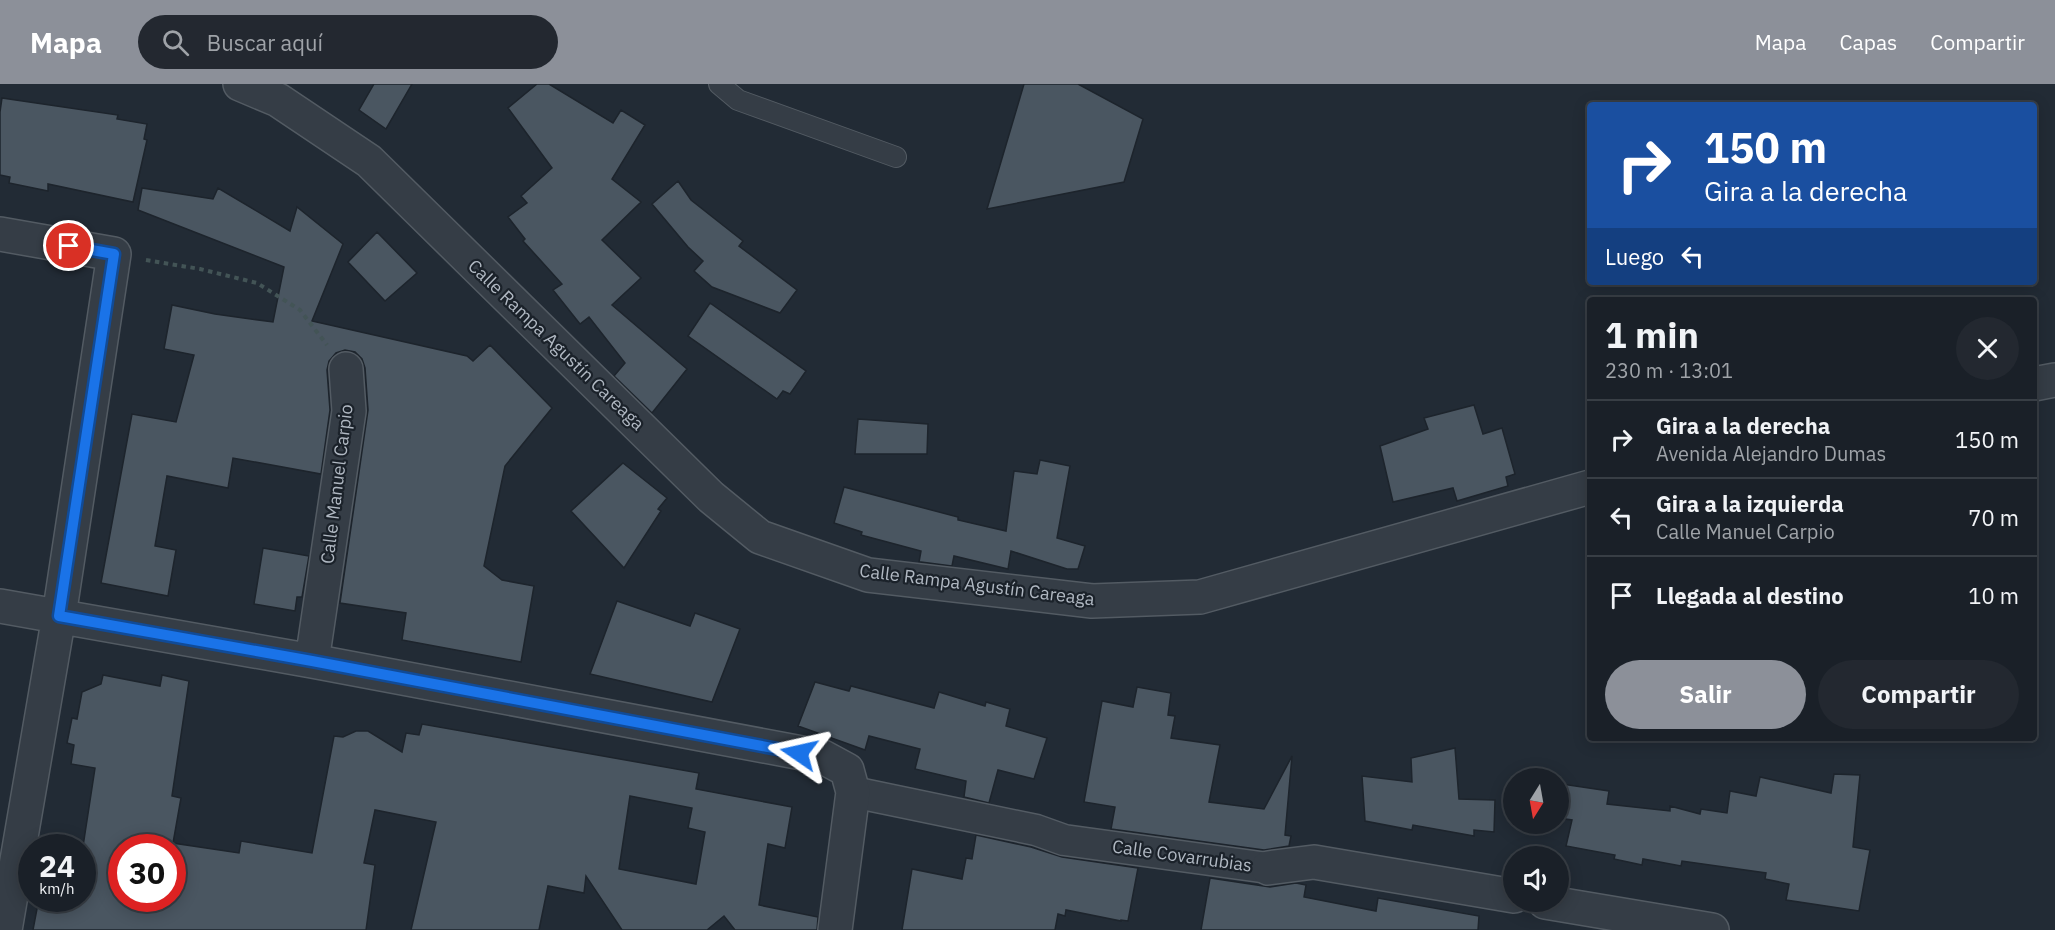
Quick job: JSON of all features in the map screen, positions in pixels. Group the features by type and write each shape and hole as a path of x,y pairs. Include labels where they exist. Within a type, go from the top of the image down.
{"street":[{"name":"Calle Rampa Agustín Careaga","path":"240,84 278,100 369,161 711,497 760,537 867,575 1092,601 1200,597 1587,488"},
{"path":"0,234 114,254 59,616 5,930"},
{"name":"Calle Manuel Carpio","path":"312,661 349,411 346,369"},
{"path":"2037,383 2055,380"},
{"name":"Calle Covarrubias","path":"0,606 312,661 823,757 850,781 1036,830 1064,840 1268,868 1314,862 1503,894"},
{"path":"835,930 850,781"},
{"path":"1569,907 1674,927 1712,930"}],"lane":[{"path":"719,84 738,100 896,157"}],"path":[{"path":"114,254 200,269 257,283 300,310 346,369"}],"building":[{"path":"374,84 412,84 386,129 359,110"},
{"path":"537,84 549,84 613,123 621,110 645,125 612,179 641,202 602,240 641,278 612,305 687,369 652,413 614,376 625,363 589,317 580,324 553,290 562,284 523,241 525,239 508,217 527,203 521,196 552,168 508,108"},
{"path":"1024,84 1078,84 1143,119 1124,182 987,209"},
{"path":"2,98 118,115 117,119 147,124 144,139 147,140 133,202 48,184 48,191 9,183 10,177 0,175"},
{"path":"678,181 691,200 743,241 739,246 797,290 780,313 712,287 694,271 703,261 688,247 652,204"},
{"path":"142,188 213,199 218,188 290,231 297,207 343,244 312,321 467,356 473,361 490,345 552,408 505,466 484,566 502,580 534,586 521,662 402,640 406,613 340,603 368,410 365,368 362,359 355,352 345,350 336,353 329,361 327,370 330,410 321,474 233,458 228,488 167,476 155,546 176,550 168,596 101,583 132,414 176,422 194,355 164,349 172,305 273,322 284,267 138,210"},
{"path":"377,232 417,273 385,301 348,262"},
{"path":"710,303 806,371 790,394 783,391 777,399 688,336"},
{"path":"1474,405 1483,434 1502,428 1515,474 1506,477 1508,486 1457,501 1453,488 1393,502 1380,446 1428,429 1424,418"},
{"path":"858,419 928,424 927,454 855,454"},
{"path":"1040,460 1070,466 1057,538 1085,546 1078,569 1067,569 1011,551 1008,569 954,556 952,566 919,562 921,551 861,535 862,532 834,523 844,487 958,517 958,520 1006,531 1014,471 1037,474"},
{"path":"623,463 667,498 658,509 661,511 624,568 571,511"},
{"path":"263,548 309,556 302,597 297,597 295,611 254,604"},
{"path":"617,601 690,626 695,613 740,629 712,702 590,674"},
{"path":"103,675 160,686 162,675 189,681 172,796 181,798 175,834 108,834 108,912 186,912 186,845 239,853 241,841 312,853 334,736 343,737 356,731 368,731 402,752 406,733 419,735 422,724 699,773 696,789 792,807 785,848 768,844 759,905 818,917 817,930 735,930 724,916 707,930 622,930 586,876 584,893 548,886 539,930 411,930 436,822 375,810 364,863 375,865 366,930 33,930 36,912 96,912 96,834 85,834 95,768 71,764 74,745 67,743 72,718 77,719 82,692 101,684","holes":["630,796 692,808 688,828 705,832 696,884 619,869"]},
{"path":"815,682 849,691 851,686 934,708 939,692 985,706 986,702 1010,709 1006,726 1047,738 1034,779 998,770 989,803 964,797 966,781 915,769 920,749 869,736 865,750 798,726"},
{"path":"1137,687 1171,693 1168,715 1175,716 1171,738 1220,745 1209,802 1264,809 1292,756 1285,835 1291,836 1289,846 1264,850 1111,829 1115,807 1084,802 1102,701 1133,707"},
{"path":"1455,748 1459,799 1495,800 1494,832 1474,830 1474,836 1413,825 1412,830 1365,821 1362,776 1412,782 1411,758"},
{"path":"1834,774 1860,775 1853,847 1870,850 1859,911 1786,900 1789,884 1765,879 1766,873 1682,861 1681,866 1643,859 1642,865 1614,859 1615,855 1566,846 1572,820 1569,820 1569,785 1609,791 1607,804 1670,811 1670,806 1700,814 1701,809 1727,813 1730,791 1756,796 1760,777 1831,793"},
{"path":"976,835 1031,847 1062,857 1138,868 1128,921 1066,910 1065,916 1058,914 1055,930 902,930 912,869 962,879 966,858 972,859"},
{"path":"1210,878 1270,887 1296,883 1306,885 1304,897 1376,911 1378,898 1479,916 1478,930 1201,930"}],"route":[{"path":"69,246 114,254 59,616 312,661 799,753"}]}
